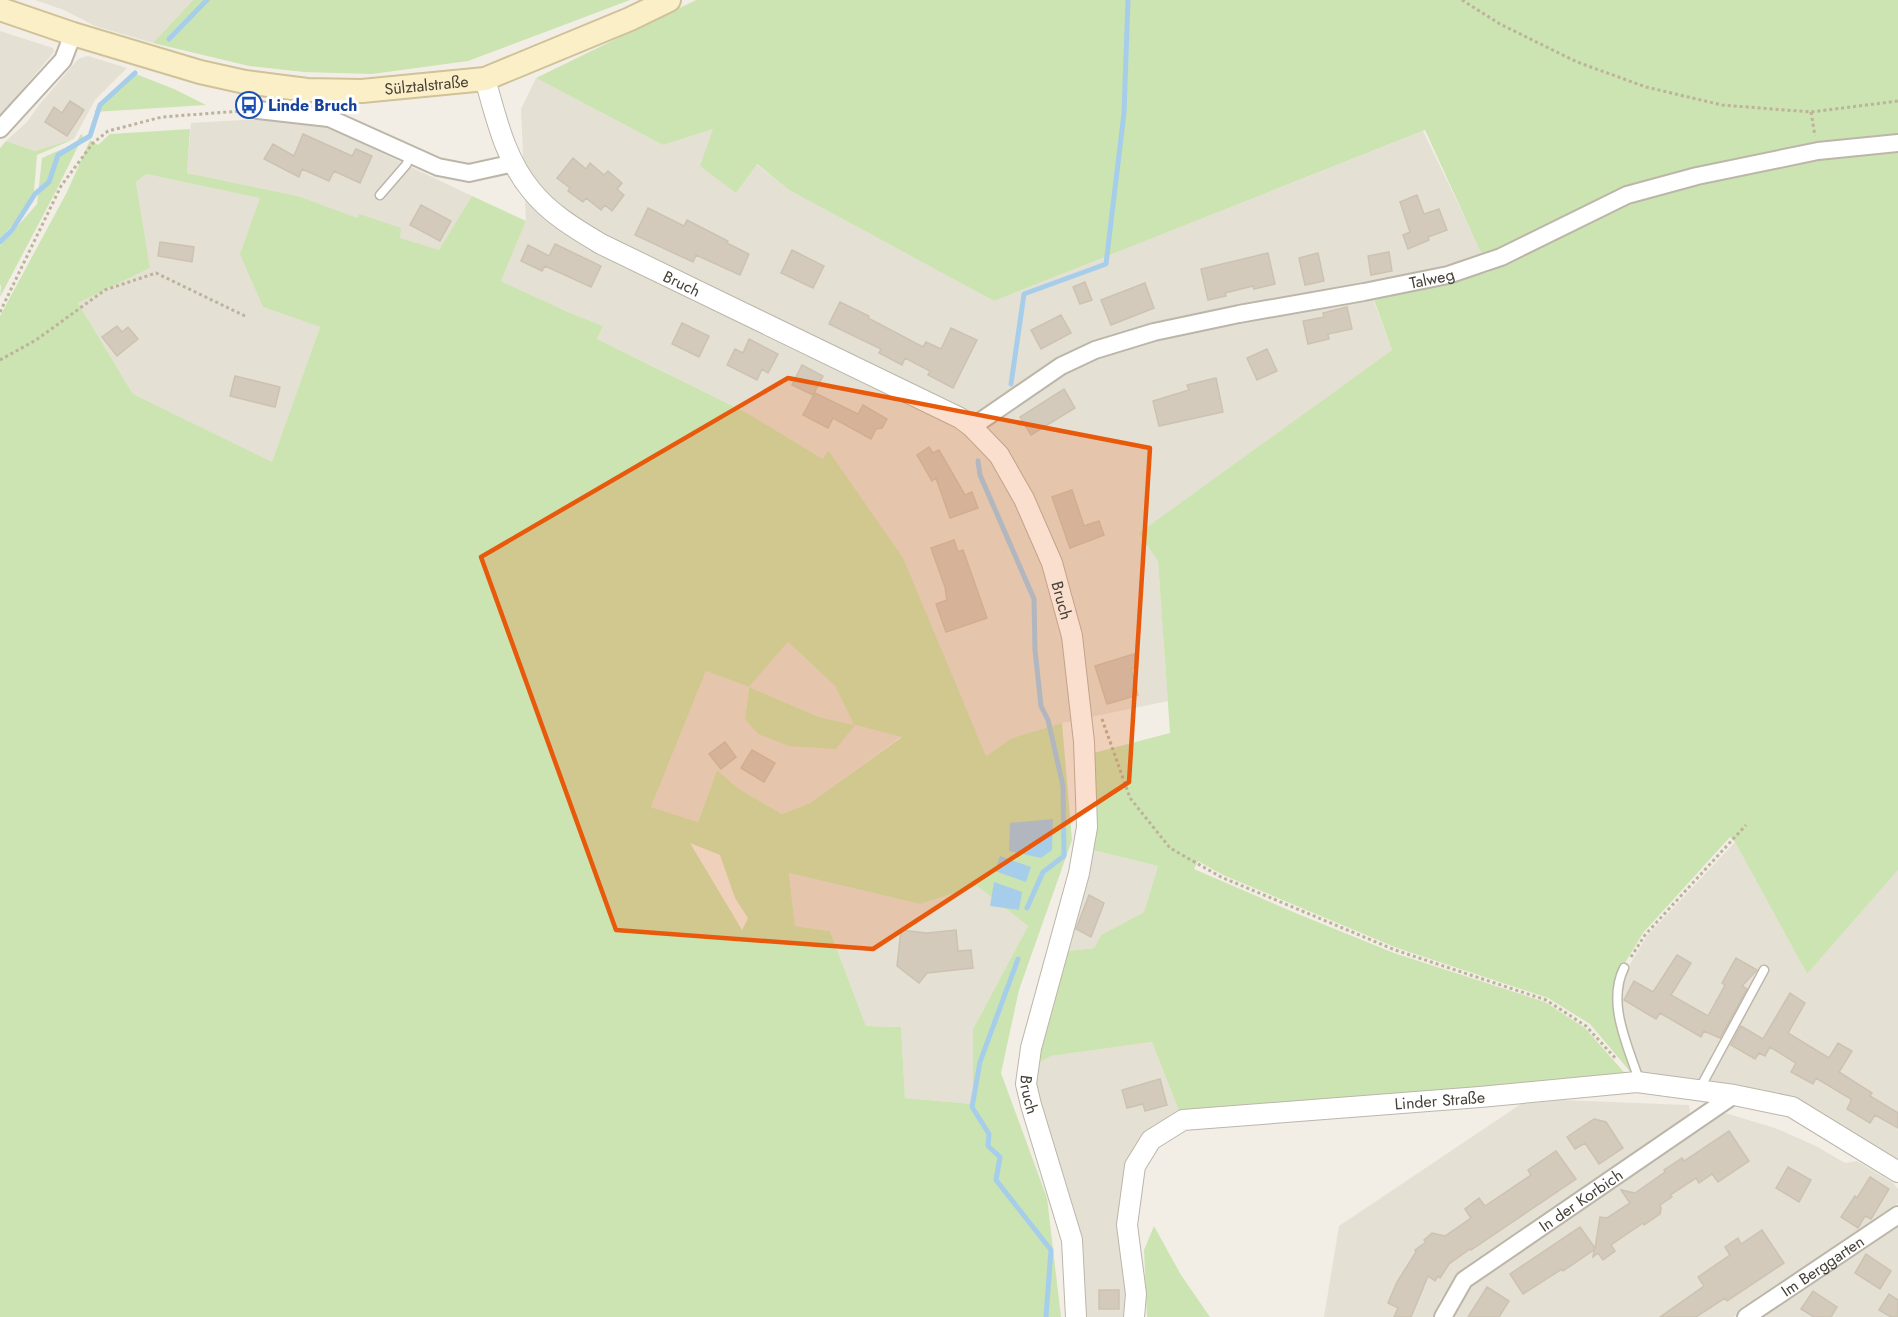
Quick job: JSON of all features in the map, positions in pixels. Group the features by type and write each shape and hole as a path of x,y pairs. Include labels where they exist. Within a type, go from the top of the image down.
{"main road":[{"name":"Sülztalstraße","path":"0,9 73,34 200,72 245,82 307,90 362,91 485,79 630,19 669,0"}],"street":[{"path":"0,129 63,60 73,34"},
{"name":"Bruch","path":"485,79 497,123 514,163 529,189 573,227 601,244 960,418 999,455 1024,499 1052,563 1072,636 1084,742 1087,827 1079,873 1031,1048 1026,1084 1072,1240 1076,1317"},
{"path":"258,110 329,118 438,167 469,173 514,163"},
{"name":"Talweg","path":"972,427 1061,366 1095,350 1175,328 1448,275 1501,257 1627,195 1697,176 1818,151 1898,143"},
{"name":"Linder Straße","path":"1134,1317 1136,1294 1127,1225 1135,1166 1151,1140 1183,1120 1639,1082 1734,1095 1792,1107 1898,1172"},
{"name":"In der Korbich","path":"1443,1317 1464,1280 1734,1095"},
{"name":"Im Berggarten","path":"1746,1317 1898,1215"}],"lane":[{"path":"380,195 406,165 411,155"},
{"path":"1624,968 1619,978 1618,1014 1639,1082"},
{"path":"1698,1090 1764,970"}],"path":[{"path":"1462,0 1500,24 1577,62 1646,87 1722,105 1811,112 1898,101"},
{"path":"0,312 61,186 93,143 108,130 162,117 258,110"},
{"path":"1811,112 1818,151"},
{"path":"0,360 36,340 105,291 156,273 245,316"},
{"path":"1099,712 1130,798 1170,848 1221,877 1395,950 1546,1000 1586,1026 1639,1082"},
{"path":"1624,968 1645,935 1746,825"}],"highlighted area":[{"path":"788,378 1150,448 1129,782 873,949 616,930 481,557"}],"shaded area":[{"path":"35,0 193,0 153,43 95,26 64,10"},
{"path":"0,31 53,48 54,52 0,120"},
{"path":"88,56 127,68 95,100 74,139 35,151 6,141 27,122 78,59"},
{"path":"536,78 663,145 713,129 736,193 756,164 789,190 994,301 1423,131 1483,255 1368,286 1392,350 1140,533 1158,561 1168,701 1062,723 1012,738 986,756 944,658 828,450 823,459 747,413 597,339 603,326 501,281 526,221 521,109"},
{"path":"292,117 323,125 472,196 439,251 399,238 358,215 357,219 298,196 187,173 191,123"},
{"path":"146,174 261,198 241,254 263,307 320,327 272,463 133,394 78,303 150,268 136,182"},
{"path":"788,642 835,686 854,725 819,717 749,687"},
{"path":"706,671 749,687 745,719 854,725 902,736 810,803 782,814 739,789 717,770 698,822 651,807"},
{"path":"1735,842 1807,974 1898,870 1898,1165 1796,1101 1641,1078 1620,1015 1621,979 1647,936"},
{"path":"1080,847 1158,866 1144,912 1101,935 1094,948 1050,953"},
{"path":"789,873 920,904 977,886 1028,926 973,1029 973,1104 905,1098 901,1027 866,1026 830,931 795,926"},
{"path":"1152,1042 1181,1116 1129,1166 1128,1317 1082,1317 1024,1071 1051,1056"},
{"path":"1562,1100 1689,1105 1690,1110 1688,1117 1458,1278 1440,1300 1433,1317 1324,1317 1339,1226 1521,1104"},
{"path":"1725,1113 1775,1128 1816,1146 1845,1163 1857,1161 1893,1183 1898,1189 1898,1203 1881,1218 1733,1317 1449,1317 1465,1292 1484,1275"},
{"path":"1898,1223 1898,1317 1757,1317"}],"green space":[{"path":"193,0 630,0 468,61 372,74 304,72 249,66 153,43"},
{"path":"696,0 1898,0 1898,870 1807,974 1735,842 1730,837 1643,933 1617,976 1615,1014 1633,1075 1590,1024 1548,998 1397,948 1223,875 1198,861 1194,869 1298,914 1394,953 1545,1002 1585,1028 1630,1079 1181,1116 1152,1042 1051,1056 1024,1071 1050,953 1094,948 1101,935 1144,912 1158,866 1080,847 1082,756 1170,733 1158,561 1139,533 1392,350 1374,300 1490,272 1425,130 994,301 789,190 757,164 736,193 700,166 713,129 663,145 536,78"},
{"path":"136,74 206,105 94,112 110,93 119,91"},
{"path":"190,129 187,173 298,196 357,218 359,214 401,228 400,238 439,250 472,196 526,221 501,281 603,326 597,339 747,413 823,459 828,450 903,558 986,756 1012,738 1062,723 1072,840 1019,990 1001,1073 1047,1198 1061,1317 0,1317 0,316 67,192 90,140 98,145 110,134","holes":["146,174 260,198 240,254 263,307 320,327 272,462 133,394 78,303 150,268 136,182","788,642 835,686 854,725 819,717 749,687","706,671 749,687 745,719 758,734 789,746 836,749 855,725 902,737 810,803 782,814 739,789 717,770 698,822 651,807","690,843 720,855 735,898 748,918 742,930","789,873 920,904 977,886 1028,926 973,1029 973,1104 905,1098 901,1027 866,1026 830,931 795,926"]},
{"path":"81,134 83,136 56,191 0,297 0,246 37,204 42,158 76,143"},
{"path":"74,139 37,155 33,202 0,239 0,148 6,141 35,151"},
{"path":"1154,1226 1181,1275 1210,1317 1147,1317 1144,1250"}],"water":[{"path":"1053,819 1052,850 1041,858 1009,851 1010,823"},
{"path":"1000,856 1031,867 1026,882 995,871"},
{"path":"994,882 1022,892 1019,910 990,906"}],"building":[{"path":"70,101 84,110 67,136 45,122 54,107 62,113"},
{"path":"303,134 352,156 356,149 372,156 360,183 334,171 329,181 302,169 299,177 264,159 273,144 294,156"},
{"path":"573,158 586,169 590,163 604,175 608,171 622,183 617,189 624,195 612,211 605,205 601,210 586,198 583,202 568,191 570,188 557,178"},
{"path":"1417,195 1424,214 1439,209 1447,230 1428,237 1429,240 1408,249 1403,235 1410,232 1400,202"},
{"path":"421,205 451,221 440,241 410,225"},
{"path":"648,208 684,226 687,220 749,254 740,275 696,255 693,262 635,235"},
{"path":"160,242 194,247 192,262 158,256"},
{"path":"555,244 601,266 591,287 545,266 542,271 521,261 528,245 549,256"},
{"path":"792,250 824,266 813,288 781,273"},
{"path":"1389,252 1392,271 1371,275 1368,256"},
{"path":"1268,253 1275,284 1254,289 1253,286 1208,300 1201,269"},
{"path":"1318,253 1324,281 1305,285 1299,258"},
{"path":"1085,282 1092,300 1080,304 1073,287"},
{"path":"1145,283 1154,308 1111,325 1101,300"},
{"path":"840,302 923,347 926,342 941,349 951,328 977,340 953,388 928,375 930,371 905,358 902,365 879,353 881,349 829,324"},
{"path":"1347,307 1352,329 1328,334 1329,339 1308,344 1303,321 1324,317 1323,313"},
{"path":"1061,315 1071,333 1041,349 1031,330"},
{"path":"682,323 709,336 699,357 672,344"},
{"path":"117,326 122,332 128,327 138,339 117,356 102,337"},
{"path":"749,339 778,354 768,373 762,369 757,380 727,365 735,349 743,353"},
{"path":"1267,349 1277,371 1257,380 1247,358"},
{"path":"802,365 823,376 813,395 792,385"},
{"path":"235,376 280,387 275,407 230,396"},
{"path":"1216,378 1223,412 1159,426 1153,401 1189,390 1187,385"},
{"path":"1064,389 1075,408 1031,435 1020,417"},
{"path":"815,393 858,414 863,405 887,419 882,428 876,429 871,439 833,418 828,428 803,415"},
{"path":"929,447 933,453 939,450 965,495 972,492 978,508 950,518 936,478 932,481 917,455"},
{"path":"1072,490 1084,526 1099,521 1104,535 1070,548 1052,497"},
{"path":"954,540 958,552 963,550 987,618 946,632 936,604 947,600 945,587 931,548"},
{"path":"1134,654 1137,667 1131,669 1138,695 1107,704 1095,666"},
{"path":"725,742 736,757 721,769 709,754"},
{"path":"752,750 775,763 764,782 741,768"},
{"path":"1089,895 1104,903 1091,937 1076,929"},
{"path":"901,930 927,933 956,930 958,951 971,950 973,968 927,973 919,983 897,966"},
{"path":"1677,955 1691,963 1671,995 1708,1016 1725,985 1722,983 1736,958 1757,970 1742,986 1747,989 1720,1038 1704,1031 1701,1037 1660,1013 1656,1019 1624,1000 1634,981 1653,992"},
{"path":"1790,993 1805,1003 1788,1033 1829,1058 1838,1043 1852,1051 1839,1072 1872,1093 1870,1096 1898,1113 1898,1128 1875,1115 1870,1123 1847,1109 1851,1099 1816,1078 1813,1084 1791,1072 1796,1063 1770,1047 1765,1056 1759,1053 1755,1059 1731,1045 1741,1026 1763,1039"},
{"path":"1160,1079 1167,1105 1145,1111 1143,1104 1127,1108 1122,1090"},
{"path":"1594,1119 1606,1122 1623,1148 1599,1164 1585,1143 1575,1149 1567,1137"},
{"path":"1729,1131 1749,1161 1718,1182 1712,1174 1699,1183 1696,1178 1670,1195 1672,1197 1660,1205 1660,1214 1611,1245 1615,1251 1603,1260 1598,1253 1593,1257 1594,1250 1523,1294 1510,1274 1580,1227 1595,1248 1600,1217 1607,1218 1630,1203 1621,1190 1635,1193 1682,1158 1684,1161"},
{"path":"1556,1151 1576,1179 1449,1264 1440,1278 1438,1276 1435,1281 1428,1276 1411,1317 1394,1317 1398,1308 1388,1303 1415,1250 1426,1242 1424,1240 1432,1233 1445,1236 1471,1218 1465,1209 1479,1198 1485,1206 1531,1175 1528,1170"},
{"path":"1788,1167 1811,1180 1799,1202 1776,1188"},
{"path":"1870,1177 1889,1189 1871,1219 1865,1216 1858,1228 1841,1217 1855,1196 1857,1198"},
{"path":"1762,1230 1784,1263 1727,1301 1725,1298 1696,1317 1660,1317 1704,1286 1698,1277 1730,1255 1725,1247 1738,1238 1741,1244"},
{"path":"1866,1254 1891,1271 1880,1289 1855,1273"},
{"path":"1487,1287 1509,1301 1499,1317 1468,1317"},
{"path":"1099,1290 1119,1290 1119,1309 1099,1309"},
{"path":"1813,1291 1837,1307 1831,1317 1814,1317 1801,1309"},
{"path":"1889,1294 1898,1300 1898,1317 1891,1317 1879,1310"}],"waterway":[{"path":"169,39 207,0"},
{"path":"1011,384 1024,294 1106,264 1124,113 1128,0"},
{"path":"0,242 12,230 35,194 49,182 58,155 90,136 100,105 135,73"},
{"path":"978,461 980,475 1034,599 1035,650 1041,706 1048,720 1063,786 1064,856 1043,872 1027,908"},
{"path":"1018,959 980,1062 972,1107 989,1134 988,1146 1000,1157 996,1180 1051,1250 1046,1317"}],"place":[{"name":"Linde Bruch","path":"249,105"}]}
